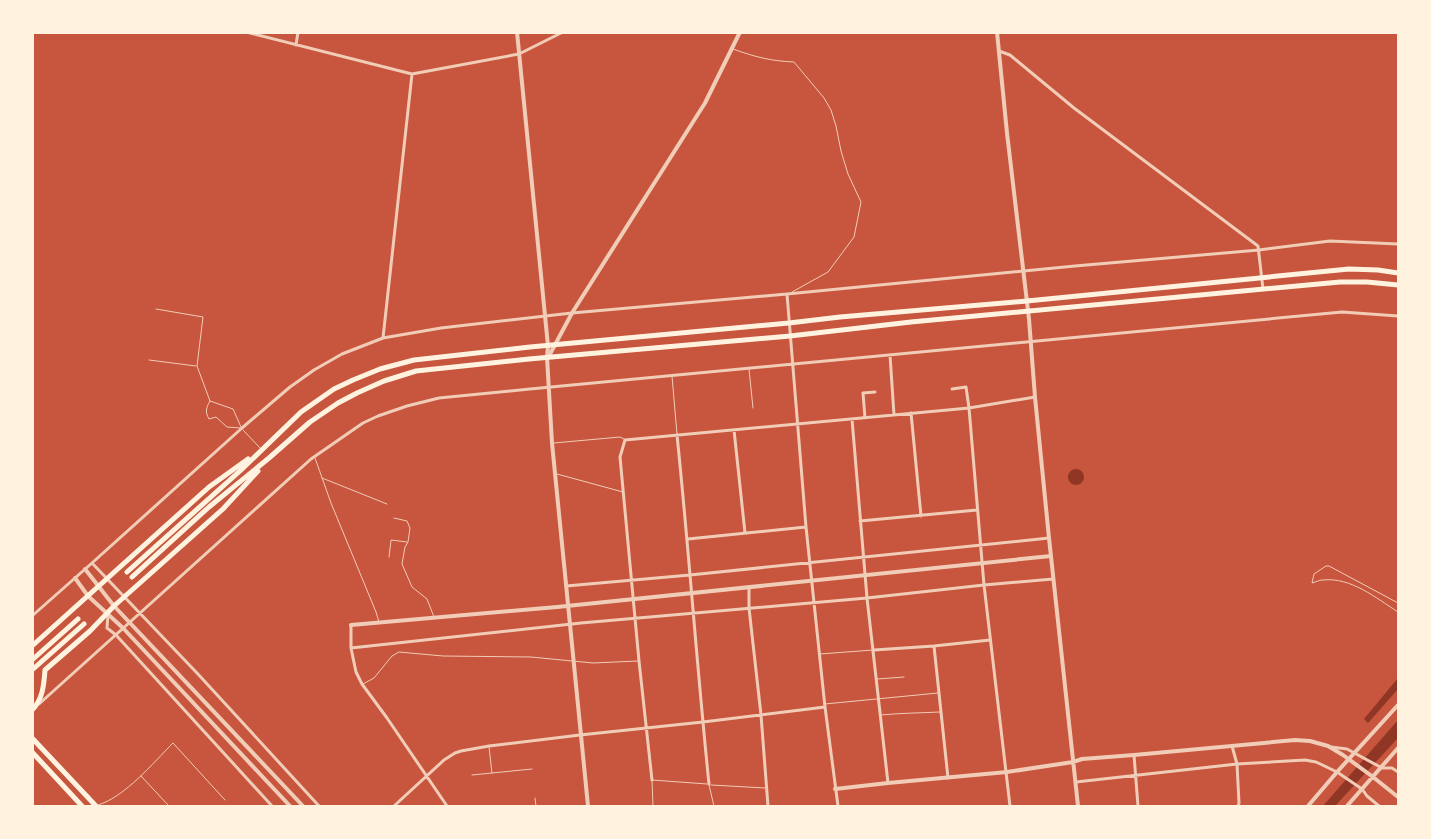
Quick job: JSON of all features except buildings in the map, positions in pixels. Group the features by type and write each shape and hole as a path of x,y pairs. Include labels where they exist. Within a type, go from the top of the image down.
{"main road":[{"path":"127,572 241,470 301,412 334,389 380,369 414,360 840,317 1262,279 1349,269 1398,273"},
{"path":"132,577 209,507 270,458 310,422 338,403 384,380 416,371 1340,282 1398,285"},
{"path":"32,646 209,487 261,450"},
{"path":"32,710 38,704 45,670 223,509 270,458"},
{"path":"32,660 78,619"},
{"path":"32,670 84,624"},
{"path":"32,738 96,806"},
{"path":"32,752 82,806"}],"street":[{"path":"246,32 412,74 519,54 563,32"},
{"path":"296,45 298,32"},
{"path":"517,32 548,346 552,443 572,661 588,806"},
{"path":"547,358 572,313 705,103 740,32"},
{"path":"997,32 1007,133 1029,311 1035,397 1078,806"},
{"path":"998,51 1010,55 1074,108 1258,246 1260,250 1263,290"},
{"path":"382,338 412,74"},
{"path":"32,616 290,387 342,354 382,338 441,328 572,313 1260,250 1330,241 1398,244"},
{"path":"787,294 806,527 824,705 838,806"},
{"path":"38,704 314,456 363,423 407,406 439,398 1342,312 1398,316"},
{"path":"890,355 894,415"},
{"path":"952,389 966,387 969,408 984,585 1010,806"},
{"path":"865,418 863,393 874,392"},
{"path":"652,780 620,457 625,440 969,408 1035,397"},
{"path":"911,414 921,516"},
{"path":"852,419 867,598 888,783"},
{"path":"734,430 745,534"},
{"path":"677,435 709,784"},
{"path":"860,522 977,510"},
{"path":"688,540 806,527"},
{"path":"566,586 1049,538"},
{"path":"447,806 362,684 356,672 351,648 351,625 567,606 1051,556"},
{"path":"92,564 197,673 319,806"},
{"path":"85,569 114,606 303,806"},
{"path":"75,578 88,596 123,628 290,806"},
{"path":"351,648 569,624 867,598 1053,578"},
{"path":"749,587 749,608 761,715 768,806"},
{"path":"108,614 107,628 116,635 272,806"},
{"path":"874,650 990,640"},
{"path":"934,646 948,778"},
{"path":"394,806 455,752 489,746 646,727 761,715 824,705"},
{"path":"1308,806 1398,705"},
{"path":"835,789 1007,772 1073,762 1082,758 1295,740 1310,741 1347,749 1382,768 1392,768 1398,772"},
{"path":"1232,746 1237,764 1238,806"},
{"path":"1328,746 1373,776 1398,797"},
{"path":"1347,806 1398,748"},
{"path":"1134,755 1138,806"},
{"path":"1076,782 1237,764 1305,760 1316,762 1337,772 1362,789 1379,806"}],"lane":[{"path":"732,48 756,57 794,62 831,110 840,151 861,202 854,237 828,272 802,288 787,294"},
{"path":"156,309 203,316 197,366 210,400 232,409 242,428 270,458"},
{"path":"149,360 197,366"},
{"path":"749,368 752,408"},
{"path":"672,375 677,435"},
{"path":"210,400 205,413 208,419 216,417 227,427 242,428"},
{"path":"552,443 620,437 625,440"},
{"path":"314,456 379,622"},
{"path":"555,473 624,492"},
{"path":"322,478 387,504"},
{"path":"394,518 407,521 410,528 402,564 412,587 427,599 434,618"},
{"path":"389,557 391,540 408,542"},
{"path":"1398,603 1329,566 1314,574 1312,583 1322,580 1353,584 1398,612"},
{"path":"819,654 874,650"},
{"path":"362,684 374,678 392,656 399,652 443,656 531,657 593,663 639,661"},
{"path":"877,680 904,677"},
{"path":"824,705 939,693"},
{"path":"881,715 908,712 914,714 941,712"},
{"path":"96,806 114,798 140,776 173,743 226,800"},
{"path":"489,746 492,773"},
{"path":"472,775 532,769"},
{"path":"140,776 170,806"},
{"path":"653,806 652,780 767,788"},
{"path":"709,784 714,806"},
{"path":"535,798 536,806"}],"shaded area":[{"path":"1073,469 1079,469 1084,474 1082,483 1073,485 1068,480 1068,474"},
{"path":"1398,678 1398,689 1368,723 1364,719"},
{"path":"1398,720 1398,738 1335,806 1323,806"}]}
